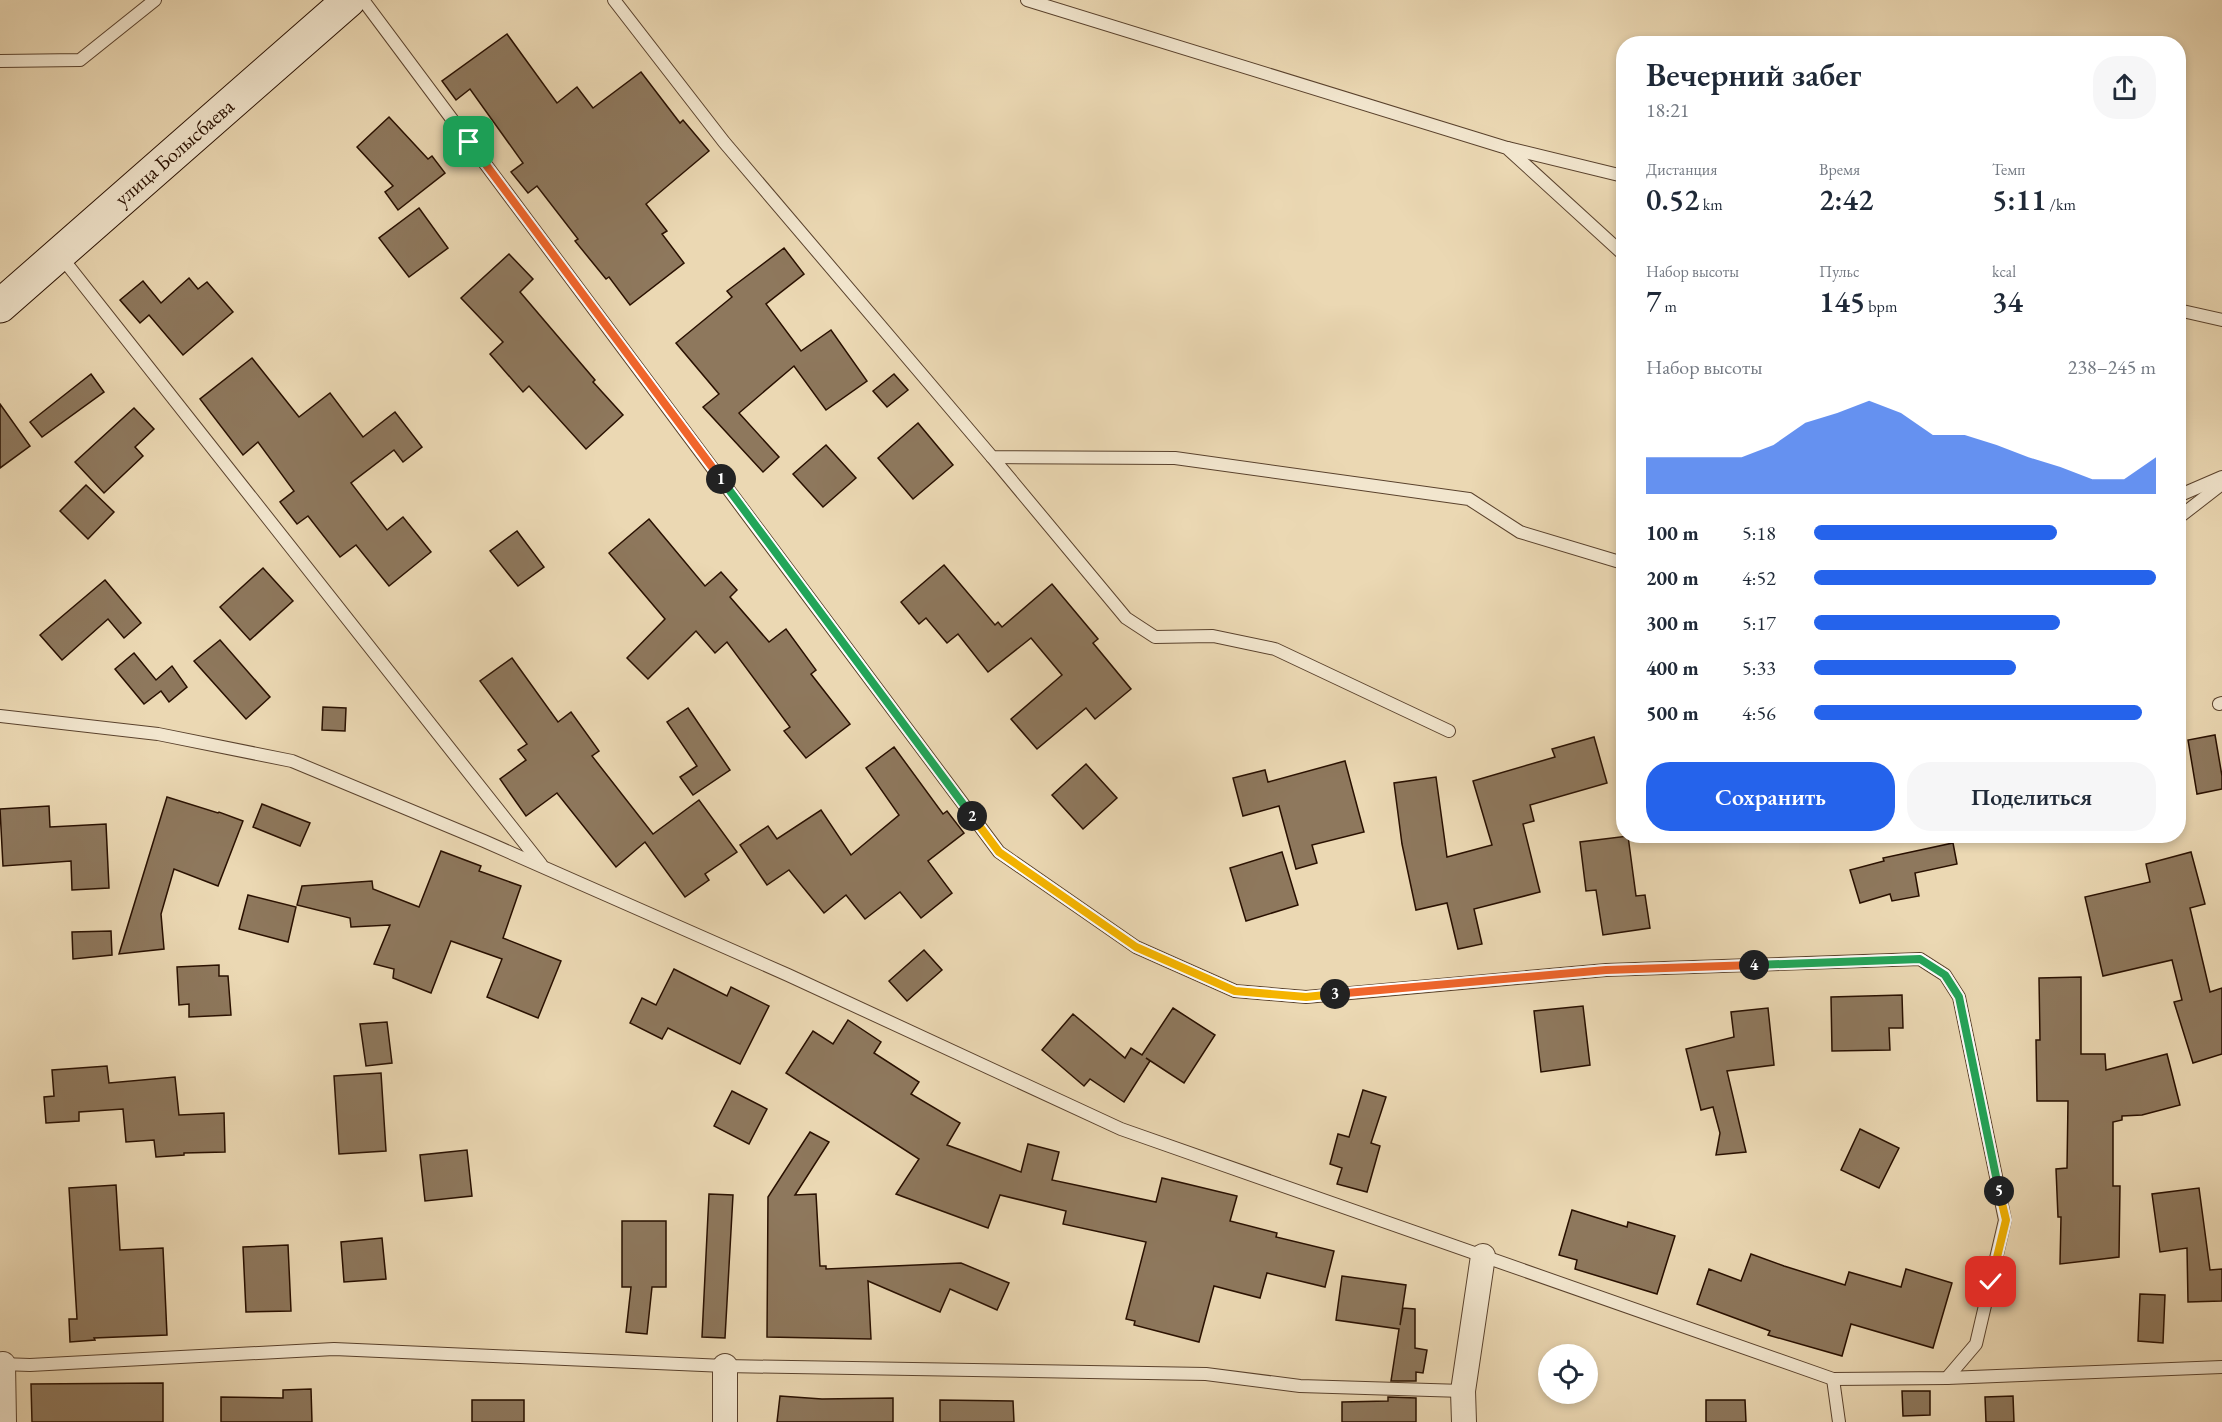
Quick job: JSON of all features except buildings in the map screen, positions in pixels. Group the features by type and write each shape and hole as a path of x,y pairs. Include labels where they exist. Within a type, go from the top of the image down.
{"street":[{"name":"улица Болысбаева","path":"0,306 349,0"},
{"path":"1464,1422 1463,1391 1483,1256"},
{"path":"2,1364 4,1422"},
{"path":"725,1366 725,1422"}],"lane":[{"path":"0,61 80,60 154,0"},
{"path":"363,0 999,852 1136,947 1235,991 1306,997 1618,969 1920,959 1945,975 1959,997 2006,1220 1976,1344 1947,1378"},
{"path":"614,0 724,142 1126,618 1155,637 1213,636 1275,649 1449,731"},
{"path":"1027,0 1507,148 1616,174"},
{"path":"1507,148 1616,248"},
{"path":"58,254 543,867"},
{"path":"2186,312 2222,321"},
{"path":"992,458 1175,458 1469,499 1520,532 1616,561"},
{"path":"2186,493 2222,477"},
{"path":"2186,512 2222,484"},
{"path":"0,716 158,734 292,761 543,867 788,975 1121,1129 1833,1379 1947,1378 2222,1367"},
{"path":"2,1364 30,1365 334,1349 725,1366 1206,1374 1300,1386 1463,1391"},
{"path":"1833,1379 1839,1422"}],"route":[{"path":"469,142 999,852 1136,947 1235,991 1306,997 1606,970 1920,959 1945,975 1959,997 2006,1220 1991,1282"}]}
